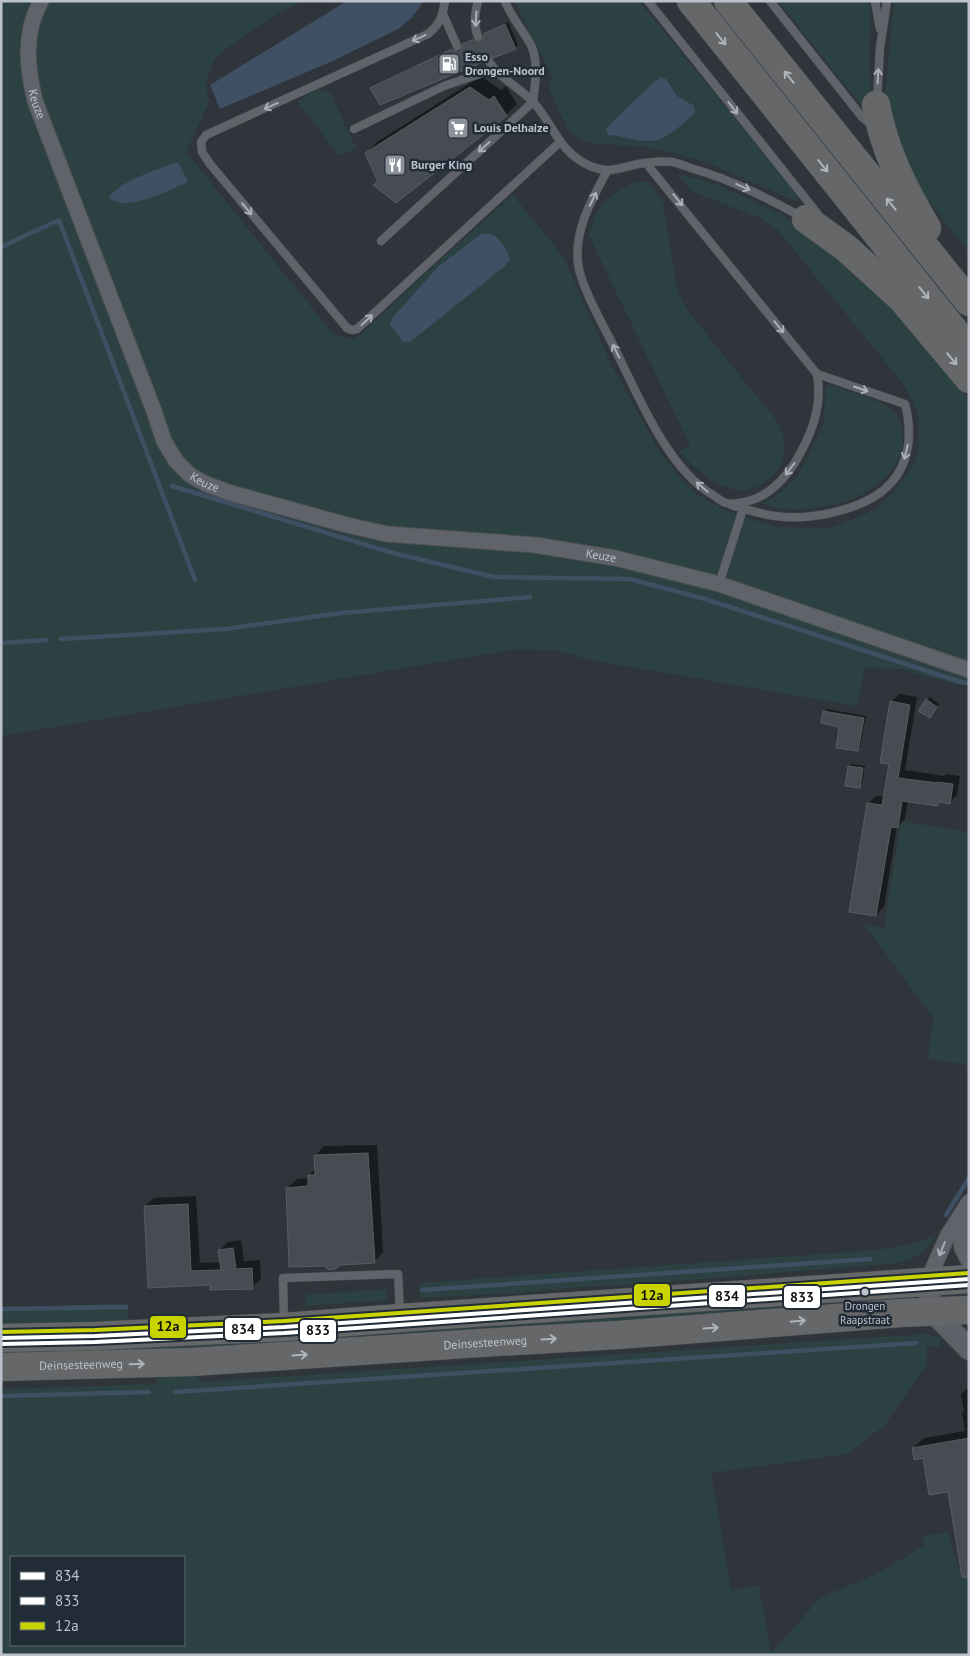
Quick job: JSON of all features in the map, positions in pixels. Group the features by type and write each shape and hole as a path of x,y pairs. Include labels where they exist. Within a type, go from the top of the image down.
{"highway":[{"path":"691,1 969,349"},
{"path":"728,1 961,292"},
{"path":"878,116 894,166 908,196 961,292"},
{"path":"806,219 846,248 902,299 969,379"},
{"path":"1,1338 114,1336 284,1327 969,1279"},
{"name":"Deinsesteenweg","path":"1,1368 192,1362 618,1336 901,1313 969,1310"}],"street":[{"name":"Keuze","path":"41,1 32,23 27,49 29,75 35,101 164,441 176,461 190,475 206,484 231,493 387,534 535,545 582,552 615,558 719,584 969,670"},
{"path":"969,1202 948,1235 927,1282 933,1312 969,1349"},
{"path":"960,1217 962,1248 969,1262"}],"lane":[{"path":"445,1 443,14 438,25 428,34 206,135 201,142 202,152 347,328 352,330 357,329 560,142"},
{"path":"478,1 475,15 475,30 478,36"},
{"path":"381,241 533,102 537,76 532,47 505,1"},
{"path":"648,1 806,201 846,248"},
{"path":"770,1 862,117 874,126 878,116 881,36 887,1"},
{"path":"875,1 881,36"},
{"path":"443,14 457,46"},
{"path":"488,60 494,68 533,102 560,142 574,156 590,165 607,171 646,163 672,162 717,176 762,195 806,219"},
{"path":"354,129 444,86 494,68"},
{"path":"468,69 472,76"},
{"path":"607,171 585,217 578,243 578,264 583,282 622,363 664,444 683,471 706,491 726,503 743,509 776,516 814,516 836,513 872,497 890,484 902,467 909,437 909,420 905,404 817,374 646,163"},
{"path":"726,503 746,502 762,497 775,487 790,470 802,451 813,427 819,395 817,374"},
{"path":"719,584 743,509"},
{"path":"284,1327 282,1278 398,1274 400,1318"}],"green space":[{"path":"1,1 301,1 264,22 215,59 206,82 209,103 186,152 334,335 353,339 361,334 513,195 564,258 611,364 658,449 678,475 698,495 728,512 776,527 832,528 877,509 894,492 914,464 919,448 919,418 904,385 778,230 762,219 691,191 678,174 715,184 782,214 817,238 891,301 969,400 969,686 953,684 901,669 865,668 857,706 590,660 559,651 519,649 1,736"},
{"path":"513,1 639,1 797,194 797,199 795,201 713,165 675,153 639,146 595,144 579,139 568,130 549,89 549,84 552,80 551,74"},
{"path":"778,1 868,1 871,11 869,60 872,112 869,115"},
{"path":"894,1 969,1 969,252 923,194 892,148 884,108"},
{"path":"318,90 328,92 332,96 356,148 339,156 298,102 310,93"},
{"path":"636,182 649,182 663,201 677,289 683,302 691,315 776,420 782,433 785,446 781,463 772,477 757,487 740,490 722,486 706,477 679,452 690,445 589,236 595,217 605,202 618,191"},
{"path":"826,385 872,399 886,405 896,414 902,425 903,433 902,448 897,460 888,475 878,484 867,492 841,503 800,509 780,509 766,505 763,503 777,495 794,480 823,426"},
{"path":"901,821 969,832 969,1065 928,1059 933,1018 864,924 884,928"},
{"path":"936,1235 929,1246 921,1253 900,1263 522,1293 420,1298 419,1283 877,1250 908,1245"},
{"path":"386,1289 387,1300 306,1306 305,1295"},
{"path":"901,1294 901,1298 819,1304 763,1313 1,1361 1,1347"},
{"path":"128,1303 128,1321 1,1325 1,1308"},
{"path":"926,1334 941,1337 940,1347 927,1346 927,1364 885,1425 848,1454 711,1473 731,1590 759,1586 771,1653 820,1598 876,1574 925,1545 922,1536 948,1532 959,1568 969,1564 969,1655 1,1655 1,1389 157,1384 155,1378 198,1375 201,1382"}],"water":[{"path":"347,1 424,1 412,17 400,28 335,60 220,109 210,85"},
{"path":"661,77 666,79 677,96 694,106 695,113 673,132 655,141 643,141 608,135 606,128"},
{"path":"178,162 188,182 159,195 137,202 117,202 109,198 121,186 130,181"},
{"path":"481,234 493,235 503,244 510,259 505,266 410,342 403,342 390,324 393,317 439,266"}],"building":[{"name":"Esso Drongen-Noord","path":"505,24 516,49 493,58 490,55 485,55 483,62 380,105 370,88 452,49 460,51 462,44 473,39 476,42 480,42 483,39 483,34"},
{"path":"470,87 489,100 494,96 507,116 396,203 373,185 378,182 365,153"},
{"path":"926,699 937,707 930,718 918,711"},
{"path":"890,701 910,705 898,778 953,784 950,804 939,802 938,806 902,801 898,828 891,827 876,916 849,912 867,803 882,805 889,764 880,763"},
{"path":"823,711 864,718 858,751 836,748 839,727 821,723"},
{"path":"848,766 863,768 860,788 845,786"},
{"path":"368,1153 375,1263 341,1265 329,1270 324,1266 289,1267 286,1188 308,1186 308,1175 315,1175 314,1155"},
{"path":"188,1204 191,1271 221,1270 218,1250 233,1248 236,1269 252,1268 253,1289 210,1290 210,1285 148,1288 144,1206"},
{"path":"969,1438 969,1577 962,1577 948,1492 929,1495 923,1458 914,1460 912,1448"}],"waterway":[{"path":"1,247 59,220 195,580"},
{"path":"172,486 393,553 494,577 630,579 705,599 969,683"},
{"path":"61,639 225,629 341,613 530,597"},
{"path":"1,643 47,640"},
{"path":"946,1215 969,1178"},
{"path":"422,1290 870,1259"},
{"path":"1,1309 126,1307"},
{"path":"175,1392 916,1343"},
{"path":"1,1396 149,1392"}],"transit line":[{"name":"12a","path":"1,1332 95,1330 284,1321 969,1273"},
{"name":"834","path":"1,1338 95,1336 284,1327 969,1279"},
{"name":"833","path":"1,1344 95,1342 284,1333 969,1285"}],"place":[{"name":"Esso Drongen-Noord","path":"449,64"},
{"name":"Louis Delhaize","path":"458,128"},
{"name":"Burger King","path":"395,165"},
{"name":"Drongen Raapstraat","path":"865,1292"}]}
